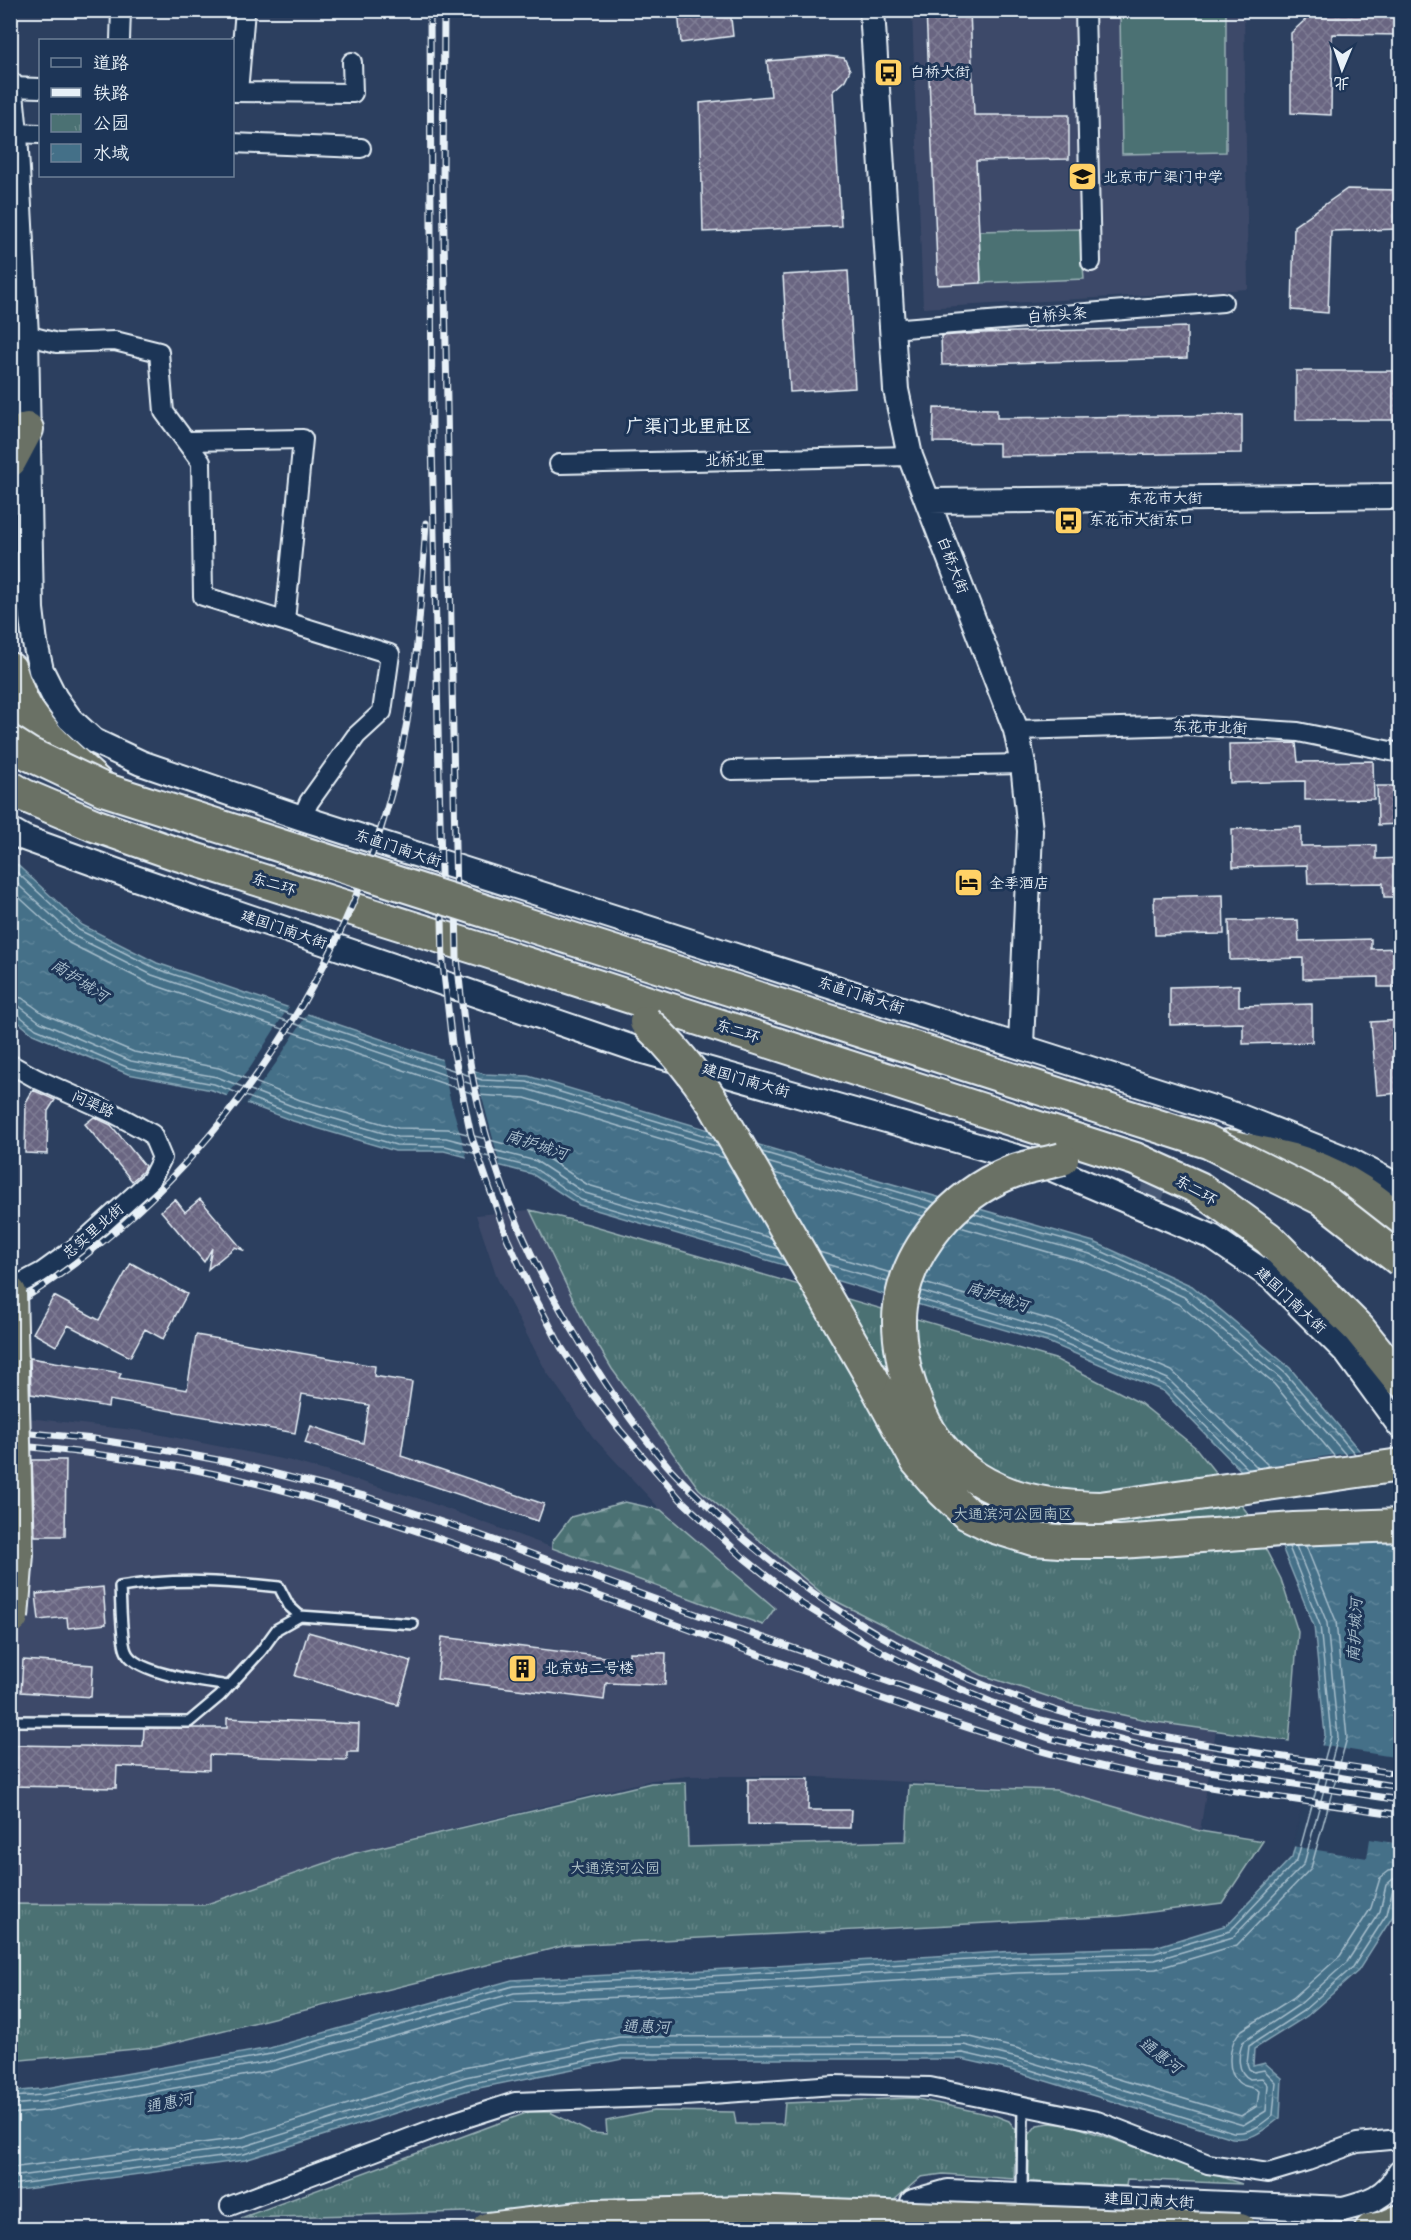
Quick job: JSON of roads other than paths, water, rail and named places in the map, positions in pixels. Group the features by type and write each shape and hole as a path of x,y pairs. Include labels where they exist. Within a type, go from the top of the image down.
{"highway":[{"path":"10,461 27,429"},
{"path":"10,669 30,716 103,789"},
{"path":"10,742 29,754 103,789 1208,1142 1297,1161 1342,1179 1401,1221"},
{"name":"东二环","path":"10,787 23,795 94,825 160,848 1135,1159 1199,1188 1268,1238 1359,1329 1401,1380"},
{"path":"531,965 646,1022 695,1074 872,1378 917,1461 966,1513 995,1527 1033,1539 1073,1542 1172,1539 1294,1528 1401,1525"},
{"path":"1208,1142 1322,1199 1401,1260"},
{"path":"1135,1159 1062,1159 1009,1173 976,1191 947,1215 926,1242 910,1272 900,1306 900,1339 905,1370 915,1402 933,1437 961,1467 993,1487 1023,1500 1064,1508 1100,1508 1149,1502 1401,1465"},
{"path":"10,1291 17,1554 10,1629"},
{"path":"488,2229 595,2216 748,2212 1240,2229"},
{"path":"477,2229 700,2229"}],"street":[{"path":"120,39 121,10"},
{"path":"245,10 235,92 353,93 352,62"},
{"name":"白桥大街","path":"872,10 896,390 910,456 1016,730 1023,764 1029,831 1021,1046"},
{"path":"1085,10 1091,262"},
{"path":"11,86 39,88"},
{"name":"东直门南大街","path":"11,86 26,335 31,609 41,670 55,698 70,719 94,741 141,763 302,818 1021,1046"},
{"path":"15,133 39,134"},
{"path":"234,143 361,148"},
{"name":"白桥头条","path":"891,329 1223,302"},
{"path":"26,335 57,343 115,340 159,352 164,412 201,462 203,596 390,654 382,712 356,736 309,802 302,818"},
{"path":"186,441 303,439 285,621"},
{"name":"北桥北里","path":"559,464 910,456"},
{"name":"东花市大街","path":"929,501 1401,496"},
{"name":"东花市北街","path":"1016,730 1189,724 1298,732 1401,753"},
{"path":"732,770 1023,764"},
{"name":"建国门南大街","path":"17,834 135,878 636,1049 1041,1164 1212,1237 1272,1278 1346,1352 1401,1426"},
{"path":"1021,1046 1238,1116 1349,1160 1401,1187"},
{"name":"问渠路","path":"10,1064 152,1134 162,1158"},
{"name":"忠实里北街","path":"10,1291 42,1272 78,1246 151,1180 162,1158"},
{"path":"230,2206 461,2119 515,2102 685,2096 834,2085 930,2087 1098,2121 1208,2164 1268,2173 1308,2162 1357,2143 1401,2139"},
{"name":"建国门南大街","path":"914,2229 913,2202 948,2192 1343,2210 1370,2202 1391,2189 1401,2173"}],"lane":[{"path":"228,1686 170,1677 131,1660 126,1651 120,1587 142,1583 223,1581 279,1587 289,1606 300,1616"},
{"path":"10,1721 189,1722 201,1714 228,1686 261,1651 277,1629 300,1616 413,1624"},
{"path":"1022,2194 1023,2106"}],"water":[{"path":"10,858 82,925 157,963 484,1074 528,1076 1094,1242 1192,1286 1290,1368 1400,1499 1400,1877 1393,1916 1358,1971 1307,2016 1254,2049 1253,2066 1265,2063 1282,2078 1280,2118 1252,2136 1232,2138 1010,2070 962,2059 622,2059 469,2090 245,2160 11,2191 11,2092 41,2089 270,2048 512,1980 1016,1951 1155,1947 1227,1925 1292,1857 1325,1735 1314,1626 1258,1488 1163,1391 1050,1343 579,1205 532,1174 444,1151 395,1151 293,1121 212,1090 128,1074 33,1034 11,1016"}],"tunnel":[{"path":"1146,1210 1185,1099"}],"railway":[{"path":"430,10 432,440 443,965 452,1044 471,1135 507,1238 561,1347 587,1387 620,1430 681,1500 744,1558 802,1604 871,1646 928,1675 1041,1720 1143,1746 1400,1787"},
{"path":"444,10 443,181 457,957 471,1068 486,1134 502,1185 522,1234 558,1306 616,1399 676,1475 741,1536 777,1566 814,1594 893,1642 977,1682 1067,1714 1209,1745 1400,1774"},
{"path":"10,1307 78,1261 141,1208 198,1149 251,1083 297,1014 336,940 368,865 393,787 412,689 426,523"},
{"path":"10,1431 94,1439 164,1450 229,1462 364,1496 480,1535 676,1607 1049,1738 1156,1763 1400,1800"},
{"path":"10,1445 169,1465 227,1477 343,1507 457,1545 864,1693 1057,1755 1203,1786 1400,1815"}],"place":[{"name":"白桥大街","path":"889,72"},
{"name":"北京市广渠门中学","path":"1082,177"},
{"name":"东花市大街东口","path":"1068,520"},
{"name":"全季酒店","path":"968,883"},
{"name":"北京站二号楼","path":"523,1668"}],"district":[{"name":"广渠门北里社区","path":"689,426"}],"water label":[{"name":"南护城河","path":"80,980"},
{"name":"南护城河","path":"537,1144"},
{"name":"南护城河","path":"998,1296"},
{"name":"南护城河","path":"1354,1630"},
{"name":"通惠河","path":"646,2026"},
{"name":"通惠河","path":"1161,2055"},
{"name":"通惠河","path":"169,2102"}],"park label":[{"name":"大通滨河公园南区","path":"1013,1514"},
{"name":"大通滨河公园","path":"615,1868"}]}
